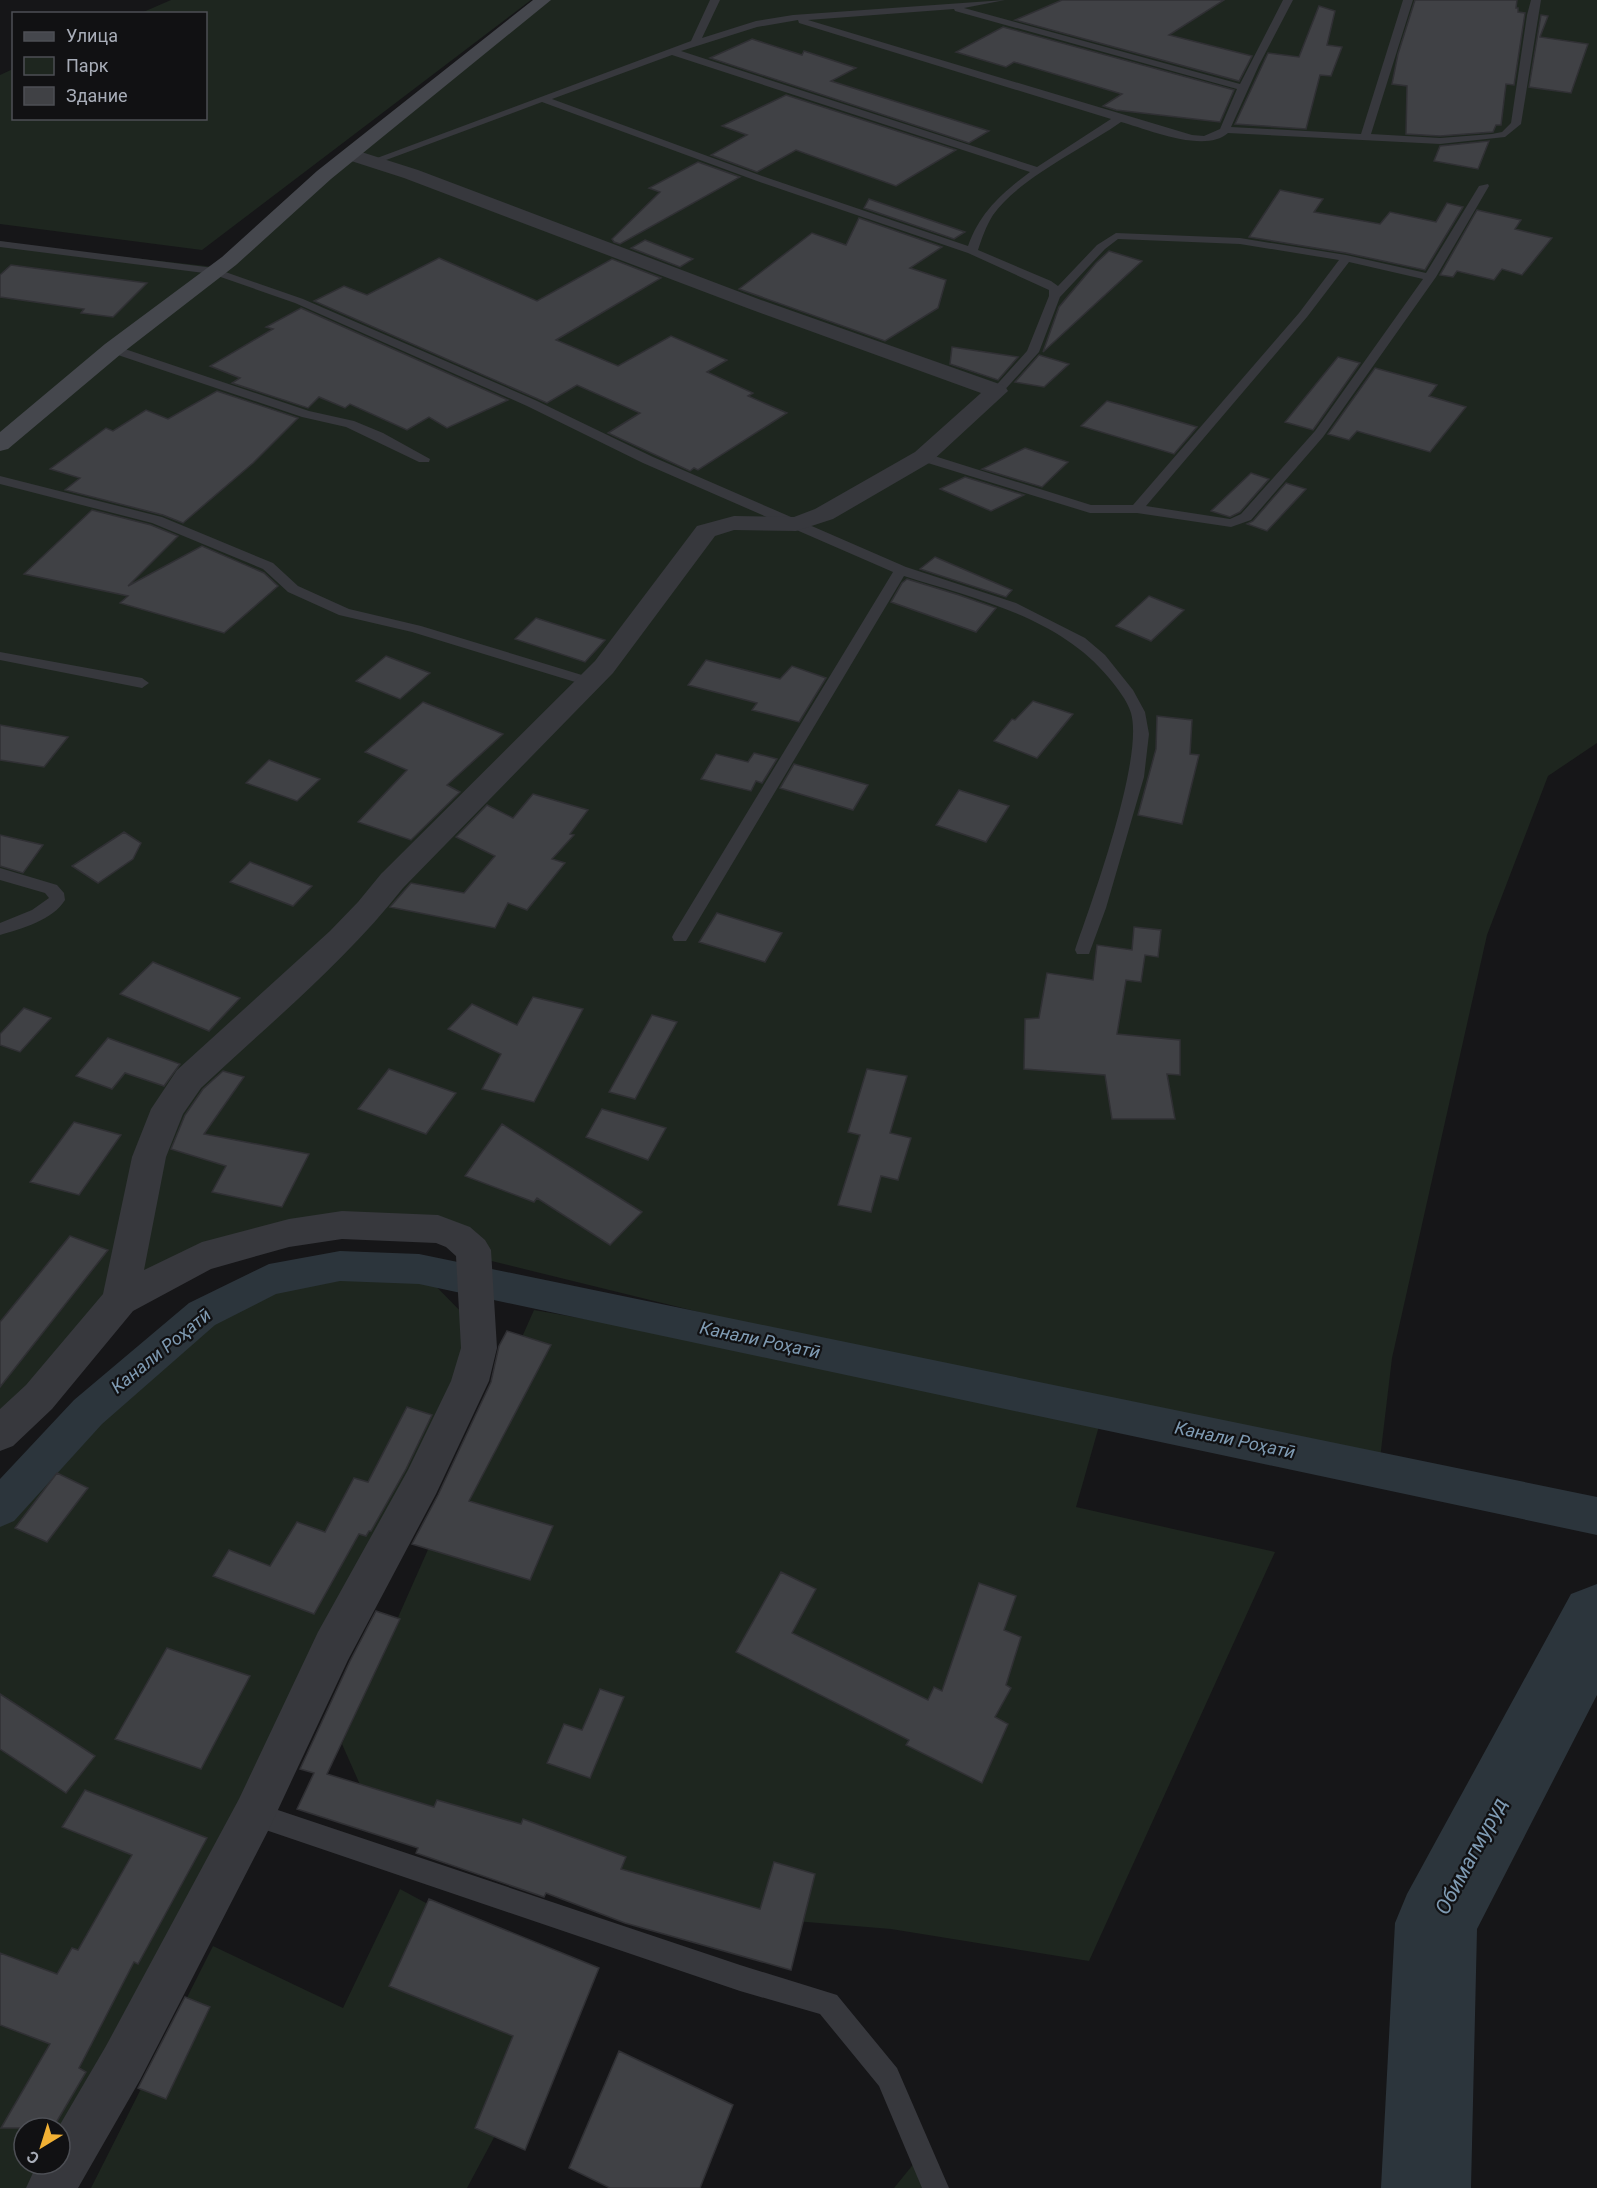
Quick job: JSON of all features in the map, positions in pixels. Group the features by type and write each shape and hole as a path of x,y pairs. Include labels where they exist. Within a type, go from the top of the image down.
{"street":[{"path":"0,444 112,349 243,248 324,175 363,158 543,0"},
{"path":"120,1300 149,1157 168,1109 189,1079 334,945 369,910 392,881 590,682 604,667 706,531 734,523 796,524 824,514 923,457 997,391 754,304 363,158"},
{"path":"0,1434 39,1397 120,1300 202,1257 289,1233 342,1225 438,1230 458,1238 473,1250 479,1348 470,1381 422,1482 333,1646 254,1814 123,2063 51,2188"}],"lane":[{"path":"695,43 715,0"},
{"path":"363,158 542,99 695,43 756,24 793,18 1000,0"},
{"path":"1225,130 1243,88 1288,0"},
{"path":"1365,137 1408,0"},
{"path":"793,18 1119,118 1192,138 1212,138 1225,130 1462,140 1492,137 1512,130 1516,124 1536,0"},
{"path":"951,4 1243,88"},
{"path":"673,52 1038,171"},
{"path":"542,99 761,179 972,250 1047,283 1055,289 1055,296 1033,352 997,391"},
{"path":"972,250 978,231 998,200 1119,118"},
{"path":"923,457 1090,509 1137,509 1232,523 1246,517 1319,434 1430,277 1484,186"},
{"path":"1055,296 1101,247 1116,236 1240,241 1346,258 1430,277"},
{"path":"0,244 214,271 299,301 531,404 648,460 901,570 1011,606 1080,641 1100,658 1133,701 1140,721 1139,762 1098,908 1083,950"},
{"path":"1137,509 1303,315 1346,258"},
{"path":"112,349 306,414 350,424 424,459"},
{"path":"0,480 157,520 268,566 293,589 344,612 416,629 590,682"},
{"path":"680,937 901,570"},
{"path":"0,656 142,683"},
{"path":"0,874 51,889 56,893 57,900 51,906 24,920 0,929"},
{"path":"254,1814 740,1978 828,2004 888,2077 936,2188"}],"green space":[{"path":"171,0 531,0 202,250 0,224 0,75 12,69 12,120 207,120 207,12 143,12"},
{"path":"547,0 1597,0 1597,743 1548,776 1487,935 1392,1358 1377,1484 1103,1412 1076,1507 1275,1552 1089,1961 891,1929 685,1912 369,1805 342,1744 534,1310 1090,1408 467,1255 455,1244 340,1232 198,1263 103,1328 0,1445 0,241 215,267"},
{"path":"340,1266 419,1269 474,1325 466,1381 246,1813 67,2116 12,2116 12,2176 51,2176 44,2188 0,2188 0,1508 88,1412 202,1314 269,1280"},
{"path":"400,1889 576,1984 467,2188 91,2188 213,1946 343,2008"},
{"path":"920,2156 936,2188 894,2188"}],"building":[{"path":"1062,0 1224,0 1169,35 1252,56 1239,81 1015,20"},
{"path":"1415,0 1517,0 1518,12 1525,13 1514,85 1506,84 1501,125 1496,125 1493,132 1440,136 1406,134 1407,86 1392,84 1398,54"},
{"path":"1319,6 1335,11 1327,45 1342,47 1331,76 1320,75 1306,129 1235,124 1268,53 1299,57"},
{"path":"1541,15 1548,16 1540,37 1588,44 1571,93 1529,87"},
{"path":"1003,27 1234,90 1220,122 1116,110 1103,106 1122,94 1014,62 1006,67 956,52"},
{"path":"752,39 802,55 804,51 856,68 831,81 989,131 969,143 710,58"},
{"path":"786,95 956,150 896,186 796,150 757,172 711,155 747,135 722,126"},
{"path":"1489,141 1478,169 1434,161 1440,146"},
{"path":"698,162 740,177 620,244 614,242 612,239 660,192 649,188"},
{"path":"1280,190 1323,199 1314,212 1380,224 1390,212 1436,222 1447,203 1463,207 1425,270 1346,253 1249,237"},
{"path":"869,199 965,232 954,239 864,208"},
{"path":"1477,210 1521,220 1515,229 1552,238 1522,275 1502,269 1494,280 1457,271 1453,277 1440,275"},
{"path":"859,218 942,247 910,268 946,280 938,308 885,341 739,289 812,233 846,245"},
{"path":"645,240 693,259 680,267 631,248"},
{"path":"1109,251 1142,261 1043,352 1059,307"},
{"path":"439,258 537,301 612,259 661,278 556,340 618,366 671,336 727,360 707,372 753,393 748,396 787,413 698,470 694,468 690,471 608,433 640,413 577,385 547,403 314,301 344,286 367,295"},
{"path":"11,265 147,283 113,317 81,313 84,309 0,297 0,275"},
{"path":"301,308 508,400 447,428 429,417 407,430 350,404 345,408 319,397 308,408 232,383 240,378 210,366 273,329 266,327"},
{"path":"952,347 1018,357 998,380 950,364"},
{"path":"1039,355 1069,364 1044,387 1015,382"},
{"path":"1338,357 1360,363 1313,430 1285,422"},
{"path":"1375,368 1437,385 1429,396 1466,407 1430,452 1357,431 1349,440 1328,434"},
{"path":"217,391 298,418 253,463 183,523 163,515 65,490 80,478 50,469 106,428 113,431 146,410 168,419"},
{"path":"1107,401 1197,427 1174,454 1081,426"},
{"path":"1025,448 1068,462 1042,487 982,469"},
{"path":"1251,473 1269,479 1240,512 1230,517 1211,511"},
{"path":"965,477 1024,495 991,511 940,489"},
{"path":"1286,483 1306,489 1267,531 1247,524 1253,521"},
{"path":"92,510 151,525 178,536 128,586 202,546 264,573 278,586 224,633 120,603 128,596 24,574"},
{"path":"935,557 1012,590 1006,597 920,569"},
{"path":"907,579 996,608 976,632 891,602 902,583"},
{"path":"1149,596 1184,610 1151,641 1116,626"},
{"path":"536,618 605,640 585,662 515,639"},
{"path":"386,656 430,673 400,699 356,681"},
{"path":"706,660 780,679 792,666 826,678 799,722 752,710 757,703 688,685"},
{"path":"1033,701 1073,714 1037,758 994,741 1012,719 1015,720"},
{"path":"423,702 503,734 447,785 460,792 411,840 358,822 407,770 365,752"},
{"path":"1157,716 1192,720 1190,754 1199,755 1182,824 1138,815 1156,749"},
{"path":"0,725 68,737 44,767 0,760"},
{"path":"754,753 777,759 762,783 756,781 751,791 701,779 716,754 748,762"},
{"path":"269,760 320,779 297,801 246,783"},
{"path":"794,764 868,785 853,810 780,788"},
{"path":"959,790 1009,806 986,842 936,825"},
{"path":"533,794 588,810 570,834 574,835 552,859 565,863 527,910 508,903 495,928 390,907 411,883 464,893 495,856 456,837 487,805 513,818"},
{"path":"124,832 141,843 133,859 98,883 72,866"},
{"path":"0,835 43,845 23,873 0,866"},
{"path":"250,862 312,886 293,906 230,882"},
{"path":"717,913 782,933 765,962 699,942"},
{"path":"1134,927 1161,930 1158,957 1145,955 1141,982 1126,980 1117,1034 1180,1040 1180,1075 1167,1074 1175,1119 1112,1119 1105,1075 1024,1069 1025,1019 1039,1018 1047,973 1093,980 1097,945 1132,950"},
{"path":"153,962 240,998 209,1031 120,994"},
{"path":"533,997 583,1009 534,1102 482,1089 501,1054 448,1029 472,1004 517,1025"},
{"path":"24,1008 51,1018 20,1052 0,1045 0,1034"},
{"path":"652,1015 677,1022 635,1099 609,1092"},
{"path":"108,1038 180,1064 164,1086 125,1073 112,1089 76,1076"},
{"path":"389,1069 456,1093 426,1134 358,1109"},
{"path":"867,1069 907,1076 890,1133 911,1138 898,1180 881,1176 871,1212 838,1205 860,1135 848,1132"},
{"path":"223,1071 244,1077 204,1134 309,1154 282,1207 212,1192 226,1166 171,1149 185,1115 203,1089"},
{"path":"602,1109 666,1128 648,1160 586,1137"},
{"path":"74,1122 121,1135 79,1195 30,1182"},
{"path":"502,1124 642,1212 610,1245 537,1198 534,1202 465,1176"},
{"path":"70,1236 108,1250 0,1387 0,1322"},
{"path":"507,1331 551,1345 469,1501 553,1526 530,1580 412,1544 438,1495 491,1382 499,1346"},
{"path":"407,1407 432,1415 406,1469 371,1531 366,1536 359,1534 314,1614 213,1576 229,1550 270,1566 297,1522 325,1532 354,1478 368,1482"},
{"path":"57,1473 88,1488 47,1542 15,1528"},
{"path":"781,1572 816,1589 792,1633 928,1700 934,1687 942,1691 979,1583 1016,1596 1004,1630 1021,1637 1006,1685 1011,1688 995,1717 1008,1724 982,1783 906,1745 909,1740 736,1652"},
{"path":"376,1611 400,1619 327,1774 434,1807 437,1800 521,1824 523,1819 626,1857 621,1869 760,1909 774,1862 815,1874 791,1970 625,1923 546,1893 544,1897 416,1853 418,1848 297,1809 314,1773 300,1769"},
{"path":"167,1648 250,1676 201,1769 115,1739"},
{"path":"600,1689 624,1697 590,1778 547,1763 564,1724 582,1730"},
{"path":"0,1694 95,1756 66,1793 0,1749"},
{"path":"85,1790 207,1838 138,1964 134,1962 79,2068 86,2072 60,2116 12,2116 12,2128 1,2128 50,2044 0,2025 0,1953 57,1974 72,1948 78,1950 132,1855 62,1827"},
{"path":"429,1899 599,1968 525,2150 475,2128 513,2036 389,1986"},
{"path":"185,1997 210,2007 166,2099 138,2088"},
{"path":"619,2051 733,2105 700,2188 610,2188 569,2168"}],"waterway":[{"name":"Канали Роҳатӣ","path":"0,1508 88,1412 202,1314 269,1280 340,1266 419,1269 1597,1516"},
{"name":"Обимагмуруд","path":"1426,2188 1436,1923 1597,1619"}]}
